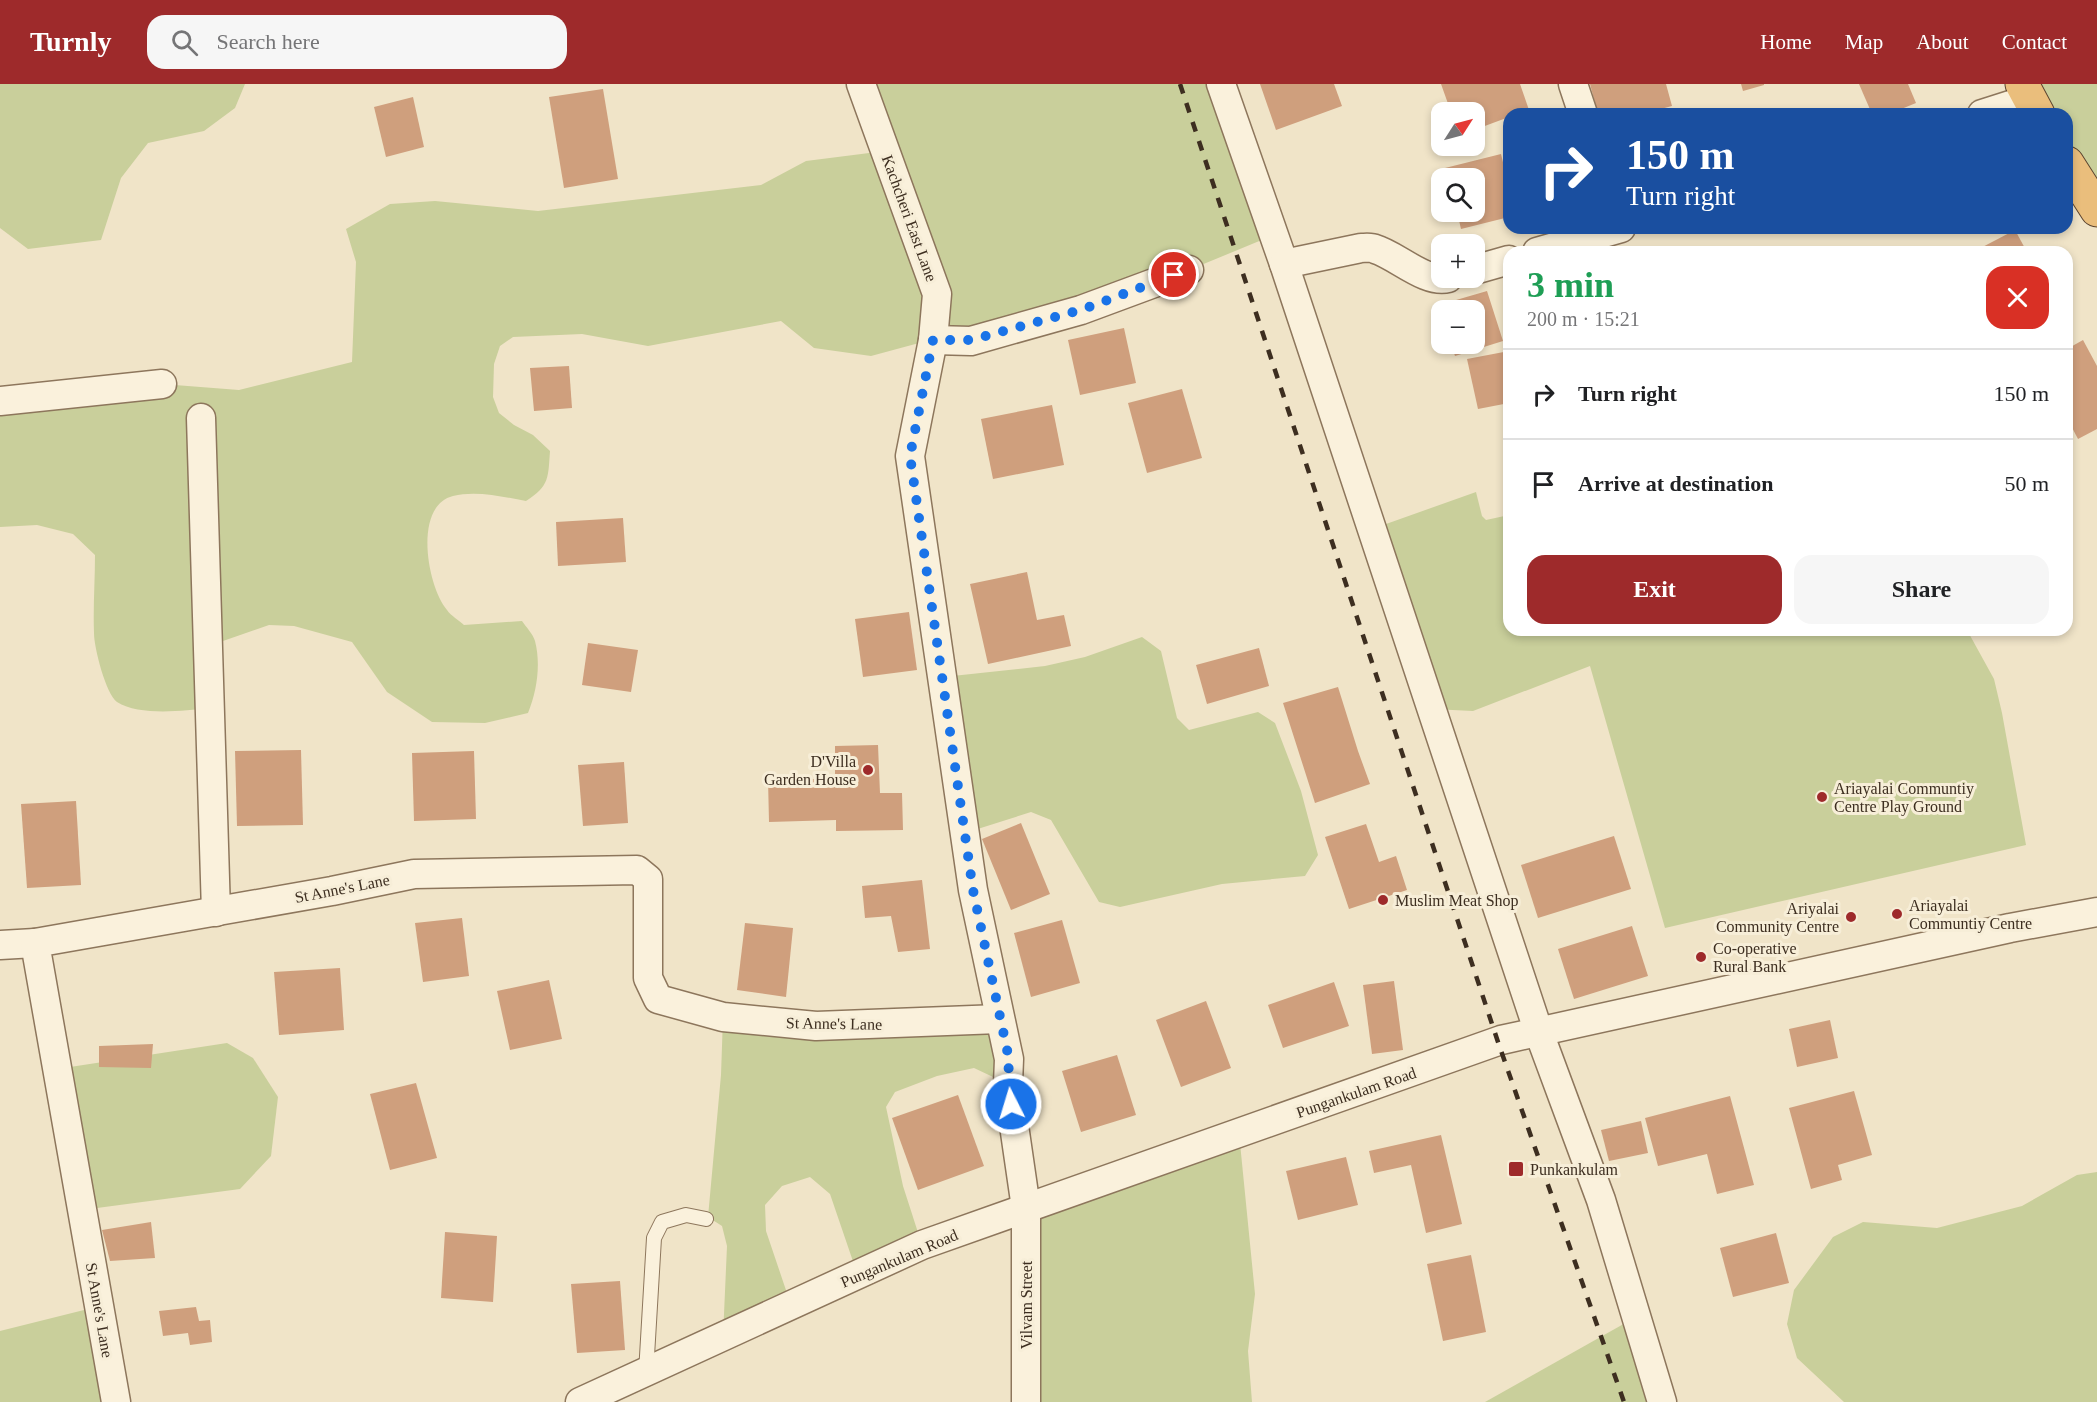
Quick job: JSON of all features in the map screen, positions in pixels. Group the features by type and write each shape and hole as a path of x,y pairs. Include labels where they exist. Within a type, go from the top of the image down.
{"highway":[{"path":"2073,172 2097,209"}],"street":[{"name":"Kachcheri East Lane","path":"861,84 937,294 933,340 910,456 973,890 1009,1059 1008,1084 1026,1208"},
{"path":"1221,84 1284,264 1538,1030 1601,1200 1662,1402"},
{"path":"1573,84 1581,108"},
{"path":"2001,108 2030,99"},
{"path":"1558,246 1600,234"},
{"path":"1284,264 1361,248 1373,248 1431,276"},
{"path":"1485,267 1503,262"},
{"path":"933,340 971,340 1070,314 1189,270"},
{"path":"0,401 162,384"},
{"path":"201,418 216,912"},
{"name":"St Anne's Lane","path":"116,1402 35,943 332,891 414,874 637,870 648,879 648,978 657,999 723,1017 816,1026 999,1020"},
{"name":"Pungankulam Road","path":"580,1402 921,1245 1501,1040 1538,1030 2010,928 2097,912"},
{"path":"0,945 35,943"},
{"name":"Vilvam Street","path":"1026,1208 1026,1402"}],"lane":[{"path":"646,1373 654,1238 662,1222 686,1215 706,1220"}],"green space":[{"path":"0,84 245,84 235,108 204,131 148,143 121,178 101,240 28,249 0,228"},
{"path":"861,84 1221,84 1274,235 1189,270 871,356 814,348 781,321 648,346 582,334 513,337 500,346 494,364 493,397 499,413 514,425 533,435 550,451 549,468 544,485 540,491 526,501 480,494 453,496 440,503 432,515 428,530 430,566 434,583 440,599 449,612 464,625 522,621 535,641 538,659 537,677 528,713 485,723 432,722 387,692 352,642 294,626 269,625 223,641 215,690 208,708 149,711 126,706 117,702 109,690 96,649 95,555 73,534 37,525 0,527 0,401 162,384 239,390 352,362 356,262 346,229 390,204 435,201 538,211 761,185 806,161 885,151"},
{"path":"2022,84 2097,84 2097,208 2073,172 2073,108 2035,108"},
{"name":"Ariayalai Communtiy Centre Play Ground","path":"1476,492 1482,516 1486,520 1503,516 1503,636 1970,636 1994,679 2026,845 1665,928 1590,666 1473,711 1432,709 1372,529"},
{"path":"1142,637 1161,651 1177,718 1189,730 1258,712 1275,723 1301,791 1318,855 1305,876 1222,884 1120,907 1099,902 1051,820 1031,812 965,833 943,677 1045,666 1085,657"},
{"path":"723,1017 999,1019 1008,1084 974,1068 937,1076 895,1092 886,1107 903,1186 922,1245 858,1276 830,1194 810,1177 782,1186 765,1205 766,1231 791,1305 723,1337 727,1246 722,1226 708,1217 721,1075"},
{"path":"227,1043 253,1058 278,1097 271,1156 240,1189 82,1210 57,1069"},
{"path":"1239,1133 1255,1294 1248,1351 1252,1402 1026,1402 1026,1208"},
{"path":"2097,1172 2097,1402 1844,1402 1797,1358 1787,1324 1794,1290 1833,1237 1863,1222 1937,1228 2022,1206 2077,1175"},
{"path":"100,1306 116,1402 0,1402 0,1331"},
{"path":"1636,1317 1662,1402 1485,1402"}],"building":[{"path":"1260,84 1334,84 1342,106 1276,130"},
{"path":"1441,84 1520,84 1528,108 1503,108 1503,119 1485,126 1485,102 1447,102"},
{"path":"1590,84 1666,84 1672,106 1664,108 1596,108"},
{"path":"1741,84 1764,84 1764,85 1743,91"},
{"path":"1859,84 1908,84 1916,103 1904,108 1869,108"},
{"path":"603,89 618,179 564,188 549,97"},
{"path":"413,97 424,147 386,157 374,107"},
{"path":"1501,154 1503,218 1461,229 1459,222 1485,222 1485,168 1445,168"},
{"path":"2007,234 2017,234 2024,246 1984,246"},
{"path":"1487,291 1503,341 1485,347 1485,300 1456,300"},
{"path":"1124,328 1136,383 1080,395 1068,340"},
{"path":"2083,340 2097,366 2097,429 2078,439 2073,429 2073,346"},
{"path":"1503,352 1503,404 1478,409 1467,359"},
{"path":"569,366 572,408 534,411 530,368"},
{"path":"1182,389 1202,458 1147,473 1128,403"},
{"path":"1052,405 1064,465 993,479 981,419"},
{"path":"623,518 626,562 558,566 556,522"},
{"path":"1027,572 1037,620 1064,615 1071,646 988,664 970,584"},
{"path":"909,612 917,670 863,677 855,619"},
{"path":"588,643 638,650 631,692 582,685"},
{"path":"1259,648 1269,686 1207,704 1196,665"},
{"path":"1338,687 1370,784 1315,803 1283,703"},
{"path":"878,745 880,793 902,793 903,830 836,831 836,820 769,822 768,779 835,779 835,746"},
{"path":"301,750 303,825 237,826 235,751"},
{"path":"474,751 476,819 414,821 412,753"},
{"path":"624,762 628,823 583,826 578,765"},
{"path":"76,801 81,885 27,888 21,804"},
{"path":"1021,823 1050,894 1011,910 982,839"},
{"path":"1366,824 1379,862 1396,856 1407,890 1349,909 1325,837"},
{"path":"1614,836 1631,889 1538,918 1521,865"},
{"path":"922,880 930,949 898,952 891,916 865,918 862,886"},
{"path":"462,918 469,976 423,982 415,923"},
{"path":"1062,920 1080,983 1031,997 1014,933"},
{"path":"745,923 793,928 786,997 737,990"},
{"path":"1632,926 1648,976 1574,999 1558,949"},
{"path":"340,968 344,1030 279,1035 274,972"},
{"path":"549,980 562,1039 510,1050 497,991"},
{"path":"1394,981 1403,1050 1372,1054 1363,985"},
{"path":"1334,982 1349,1026 1283,1048 1268,1005"},
{"path":"1206,1001 1231,1068 1181,1087 1156,1020"},
{"path":"1830,1020 1838,1058 1797,1067 1789,1029"},
{"path":"153,1044 151,1068 99,1067 99,1046"},
{"path":"1117,1055 1136,1115 1081,1132 1062,1071"},
{"path":"416,1083 437,1158 390,1170 370,1094"},
{"path":"1854,1091 1872,1155 1838,1165 1842,1180 1811,1189 1789,1108"},
{"path":"958,1095 984,1166 918,1190 892,1118"},
{"path":"1730,1096 1754,1185 1717,1194 1707,1154 1658,1166 1645,1118"},
{"path":"1641,1121 1648,1153 1609,1161 1601,1130"},
{"path":"1441,1135 1462,1224 1426,1233 1411,1165 1374,1173 1369,1151"},
{"path":"1346,1157 1358,1205 1298,1220 1286,1171"},
{"path":"151,1222 155,1258 110,1261 102,1230"},
{"path":"445,1232 497,1236 493,1302 441,1298"},
{"path":"1776,1233 1789,1283 1733,1297 1720,1248"},
{"path":"1471,1255 1486,1332 1443,1341 1427,1264"},
{"path":"620,1281 625,1350 577,1353 571,1284"},
{"path":"196,1307 199,1321 210,1320 212,1342 190,1345 188,1333 163,1336 159,1311"}],"railway":[{"path":"1180,84 1498,1042 1624,1402"}],"place":[{"name":"D'Villa Garden House","path":"868,770"},
{"name":"Ariayalai Communtiy Centre Play Ground","path":"1822,797"},
{"name":"Muslim Meat Shop","path":"1383,900"},
{"name":"Ariayalai Communtiy Centre","path":"1897,914"},
{"name":"Ariyalai Community Centre","path":"1851,917"},
{"name":"Co-operative Rural Bank","path":"1701,957"},
{"name":"Punkankulam","path":"1516,1169"}],"route":[{"path":"1011,1104 1008,1084 1009,1059 973,890 910,456 933,340 971,340 1081,310 1174,275"}]}
